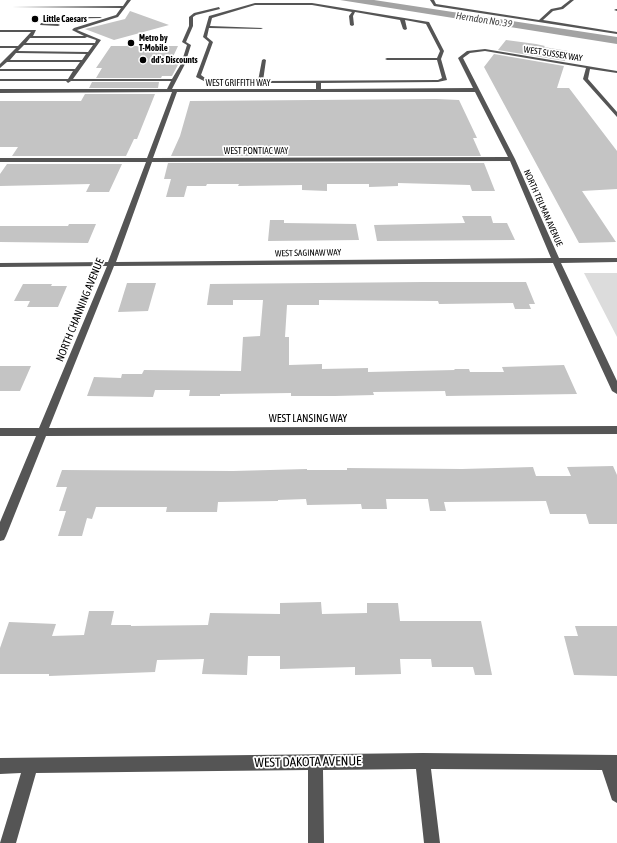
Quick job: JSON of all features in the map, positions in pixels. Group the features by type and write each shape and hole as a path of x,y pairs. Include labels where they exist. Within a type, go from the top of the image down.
{"street":[{"path":"120,1 129,0"},
{"path":"66,30 74,30 117,16 129,0"},
{"path":"432,0 434,5 617,33"},
{"path":"540,21 552,10 562,8 572,0"},
{"path":"10,10 21,1"},
{"path":"0,66 29,37 47,16 53,13 64,1"},
{"path":"256,4 312,4 402,18 428,23 442,51 440,59 445,79 438,81 208,82 198,76 211,42 205,36 210,16 256,4"},
{"name":"NORTH CHANNING AVENUE","path":"0,536 110,264 149,160 172,91 174,80 183,64 189,45 184,42 192,26 191,17 195,14 225,6"},
{"path":"14,7 124,7"},
{"path":"352,25 351,16 355,10"},
{"path":"53,13 120,12"},
{"path":"47,16 111,18"},
{"path":"402,18 405,29"},
{"path":"41,24 64,25"},
{"path":"72,25 88,25"},
{"path":"208,27 261,28"},
{"path":"0,30 42,30"},
{"path":"50,30 58,30"},
{"path":"60,92 78,70 99,40 74,30"},
{"path":"29,37 90,37"},
{"path":"0,47 96,44"},
{"name":"WEST SUSSEX WAY","path":"486,50 617,72"},
{"name":"NORTH TEILMAN AVENUE","path":"486,50 469,52 460,58 512,160 556,261 617,391"},
{"path":"14,52 90,52"},
{"path":"0,56 10,56"},
{"path":"387,59 440,59"},
{"path":"260,82 264,60"},
{"path":"6,61 84,61"},
{"path":"588,68 585,78 617,115"},
{"path":"0,70 78,70"},
{"path":"0,80 174,80"},
{"path":"318,82 318,91"},
{"name":"WEST GRIFFITH WAY","path":"0,92 475,90"},
{"name":"WEST PONTIAC WAY","path":"0,160 512,160"},
{"name":"WEST SAGINAW WAY","path":"0,264 617,260"},
{"name":"WEST LANSING WAY","path":"0,432 617,430"},
{"path":"423,761 432,843"},
{"name":"WEST DAKOTA AVENUE","path":"0,766 423,761 612,763"},
{"path":"315,762 316,843"},
{"path":"612,763 617,795"},
{"path":"8,843 31,765"}],"shaded area":[{"path":"584,273 617,273 617,337"}],"water":[{"name":"Herndon No. 39","path":"340,0 374,0 617,37 617,44"}],"building":[{"path":"130,11 169,25 114,40 85,29 125,19"},
{"path":"506,40 536,44 545,46 544,47 568,51 565,61 498,50"},
{"name":"dd's Discounts","path":"111,46 178,46 172,59 181,59 172,76 162,76 161,78 96,78 102,68 96,68"},
{"path":"494,54 564,66 557,88 569,88 617,151 617,189 582,191 616,242 579,243 484,67"},
{"path":"92,82 159,82 158,88 89,88"},
{"path":"85,94 155,94 137,139 134,139 126,156 12,156 18,147 0,147 0,101 81,101"},
{"path":"459,100 477,138 473,138 481,156 171,156 180,136 190,101"},
{"path":"168,163 484,163 495,191 472,191 470,185 398,183 398,186 369,187 369,184 327,184 327,191 302,190 302,185 238,186 239,184 207,184 206,186 187,186 184,197 166,197 171,179 164,179"},
{"path":"7,164 122,164 109,192 86,192 90,184 0,186 0,174"},
{"path":"462,216 491,216 493,223 507,223 515,240 377,241 374,225 465,223"},
{"path":"270,220 284,220 284,223 356,224 359,240 268,241"},
{"path":"69,224 96,224 88,243 0,242 0,226 68,226"},
{"path":"526,282 535,304 529,304 531,309 515,309 513,303 439,304 438,301 319,300 319,305 287,305 285,337 289,337 289,365 322,364 322,369 368,368 368,372 469,369 470,372 504,372 502,367 564,365 577,394 446,396 445,391 373,392 374,395 335,396 291,396 291,393 189,396 190,390 155,390 153,397 87,396 94,377 121,378 122,374 142,374 144,370 241,371 243,337 260,336 263,300 233,300 233,305 207,305 210,284"},
{"path":"127,283 156,283 148,311 118,312"},
{"path":"23,284 52,284 51,286 67,286 58,307 27,307 30,301 14,301"},
{"path":"0,366 31,366 20,391 0,391"},
{"path":"613,466 617,475 617,524 589,524 586,514 550,514 546,501 444,502 446,511 430,511 428,499 386,499 387,509 362,509 361,504 307,505 306,499 218,502 217,512 166,512 167,507 96,507 92,519 87,518 82,536 58,536 66,511 59,511 67,487 56,487 62,470 233,471 307,469 347,470 347,468 462,469 533,467 536,476 571,476 567,467"},
{"path":"321,602 322,614 367,613 367,603 398,603 400,621 481,621 492,675 475,675 473,667 432,667 431,659 400,659 401,674 355,675 355,667 280,669 280,656 248,656 247,675 202,674 204,659 157,660 155,672 49,676 49,674 0,674 0,648 9,622 56,624 52,636 84,635 89,611 114,611 111,625 208,625 210,613 280,614 280,603"},
{"path":"575,626 617,626 617,676 574,675 564,636 578,636"}],"place":[{"name":"Little Caesars","path":"35,19"},
{"name":"Metro by T-Mobile","path":"131,43"},
{"name":"dd's Discounts","path":"143,60"}]}
